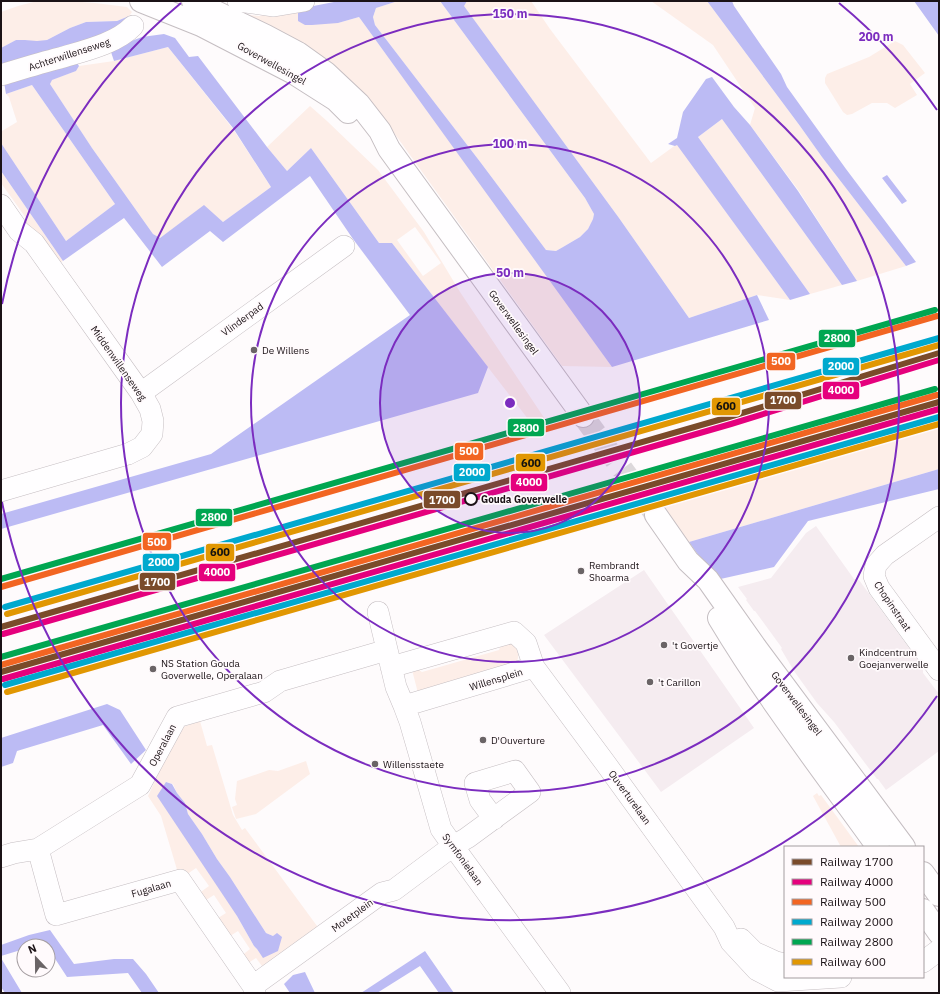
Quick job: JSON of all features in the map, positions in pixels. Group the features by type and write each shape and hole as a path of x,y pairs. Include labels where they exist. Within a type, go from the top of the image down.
{"main road":[{"name":"Goverwellesingel","path":"141,1 201,25 292,72 336,100 373,136 389,149"},
{"name":"Goverwellesingel","path":"193,1 298,53 326,73 359,104 380,131 389,149 583,416"},
{"name":"Goverwellesingel","path":"656,515 688,561 698,584 743,657 789,724 877,846"},
{"name":"Goverwellesingel","path":"688,561 708,580 903,846"},
{"path":"924,874 939,896"}],"street":[{"path":"238,1 274,6 304,1"},
{"name":"Achterwillenseweg","path":"1,75 97,46 127,32 133,26"},
{"name":"Middenwillenseweg","path":"1,205 19,231 34,243 140,393 150,409 154,421 152,434 142,447 128,454 1,491"},
{"name":"Vlinderpad","path":"140,393 344,246"},
{"name":"Chopinstraat","path":"939,517 885,555 876,565 874,576 879,588 939,670"},
{"path":"378,612 396,687 404,706"},
{"name":"Willensplein","path":"389,658 514,632 526,643 534,667 404,706"},
{"name":"Operalaan","path":"1,857 38,849 140,785 177,717 264,692 280,681 389,658"},
{"name":"Ouverturelaan","path":"534,667 724,927 731,942 757,970 778,981 825,978"},
{"name":"Symfonielaan","path":"404,706 441,829 560,993"},
{"name":"Motetplein","path":"254,990 382,893 394,890 453,846 494,819"},
{"name":"Fugalaan","path":"38,849 56,915 180,880 254,990"},
{"name":"Ouverturelaan","path":"724,927 738,936 754,952 776,962 784,964"},
{"path":"924,961 939,950"}],"shaded area":[{"path":"37,1 95,3 127,7 132,12 129,16 117,21 86,22 70,28 47,40 37,42 16,40 1,48 1,12"},
{"path":"398,1 440,1 585,198 594,214 588,229 580,237 556,251 546,250 375,25 373,17 376,8"},
{"path":"467,1 531,1 550,29 651,163 677,144 790,300 757,295 689,318 619,218 463,5"},
{"path":"651,1 707,1 822,157 906,266 857,281 799,191 750,125 755,108 713,45"},
{"path":"298,9 338,23 359,17 612,367 562,366 384,119 242,14 259,16"},
{"path":"895,41 903,45 925,73 910,84 917,95 895,108 887,103 872,103 852,114 847,115 843,112 825,83 827,74 869,57"},
{"path":"168,47 233,129 271,187 223,222 204,206 160,238 153,234 92,148 50,84 51,80 76,71 79,66 114,61"},
{"path":"32,85 115,204 66,241 1,143 1,128 2,131 17,122 9,97 6,94"},
{"path":"310,106 378,170 424,232 460,292 549,425 535,428 392,243 379,243 311,148 287,171 267,147","holes":["415,227 441,263 423,276 397,240"]},
{"path":"722,119 842,285 810,294 698,137"},
{"path":"1,171 63,261 57,264 24,225 26,218 1,183"},
{"path":"939,400 939,469 689,542 649,487"},
{"name":"Kindcentrum Goejanverwelle","path":"816,526 854,579 859,580 923,667 923,673 939,694 939,751 886,790 834,722 817,703 794,671 781,649 782,648 738,587 771,578 806,533"},
{"name":"'t Carillon","path":"644,570 754,728 661,792 544,635"},
{"path":"502,643 513,645 517,649 517,661 418,693 412,670 416,668 422,672 499,650"},
{"path":"200,721 207,746 212,745 233,815 242,830 245,828 320,930 265,970 256,958 245,965 240,957 250,949 238,931 227,938 215,920 226,913 214,895 203,902 198,894 209,886 196,868 186,875 178,873 161,816 148,796 178,732 183,727","holes":["166,782 173,784 177,793 185,803 188,814 217,859 266,933 273,936 262,956 254,946 237,916"]},
{"path":"306,761 310,774 256,814 236,819 232,807 237,805 235,799 237,781 269,770 278,771"},
{"path":"817,793 819,796 821,795 858,846 840,846 813,796"}],"water":[{"path":"339,1 398,1 376,8 373,17 375,25 546,250 556,251 580,237 588,229 594,214 585,198 440,1 467,1 464,6 619,218 689,318 757,295 769,320 612,367 359,17 338,23 312,25 305,25 298,21 298,9"},
{"path":"707,1 732,1 781,74 787,87 916,262 906,266 822,157"},
{"path":"914,1 939,1 939,36"},
{"path":"129,16 123,25 100,36 1,67 1,48 16,40 47,40 70,28 86,22 117,21"},
{"path":"164,34 175,38 189,57 198,56 287,171 311,148 379,243 392,243 488,367 478,393 1,529 1,514 211,454 410,315 353,239 310,176 223,242 210,231 162,267 124,218 63,261 1,171 1,143 66,241 115,204 32,85 6,94 4,82 76,61 79,66 76,71 52,80 50,84 92,148 153,234 160,238 204,205 223,222 271,187 233,128 168,47 114,61 110,49 142,37"},
{"path":"712,77 734,107 750,125 798,191 857,281 842,285 722,119 698,137 810,294 790,300 677,145 675,146 668,144 677,138 683,112 706,79"},
{"path":"887,175 907,201 902,204 882,178"},
{"path":"939,469 939,489 808,521 774,567 716,580 689,542"},
{"path":"107,704 120,710 146,750 131,764 103,725 17,751 13,763 1,767 1,738"},
{"path":"166,782 172,784 185,803 188,814 266,933 273,936 277,933 282,937 278,951 263,958 254,946 237,916 157,796"},
{"path":"50,930 56,938 21,938"},
{"path":"56,938 74,964 114,959 133,959 146,974 159,993 142,993 128,973 67,977 56,960"},
{"path":"16,940 16,951 1,956 1,945"},
{"path":"425,951 454,993 439,993 420,966 377,993 361,993"},
{"path":"1,958 22,993 5,993 1,987"},
{"path":"305,972 315,993 290,993 284,984 293,975"}],"tunnel":[{"path":"583,416 656,515"}],"rail line":[{"name":"2800","path":"1,579 935,310"},
{"name":"500","path":"1,587 937,316"},
{"name":"2000","path":"5,607 939,338"},
{"name":"600","path":"7,614 939,345"},
{"name":"1700","path":"1,627 729,417 939,353"},
{"name":"4000","path":"3,634 731,424 939,360"},
{"name":"2800","path":"1,657 935,389"},
{"name":"500","path":"1,665 937,395"},
{"name":"1700","path":"1,672 939,402"},
{"name":"4000","path":"3,679 939,409"},
{"name":"2000","path":"5,685 939,417"},
{"name":"600","path":"7,692 939,424"}],"place":[{"name":"De Willens","path":"254,350"},
{"name":"Gouda Goverwelle","path":"471,499"},
{"name":"Rembrandt Shoarma","path":"581,571"},
{"name":"'t Govertje","path":"664,645"},
{"name":"Kindcentrum Goejanverwelle","path":"851,658"},
{"name":"NS Station Gouda Goverwelle, Operalaan","path":"153,669"},
{"name":"'t Carillon","path":"650,682"},
{"name":"D'Ouverture","path":"483,740"},
{"name":"Willensstaete","path":"375,764"}]}
